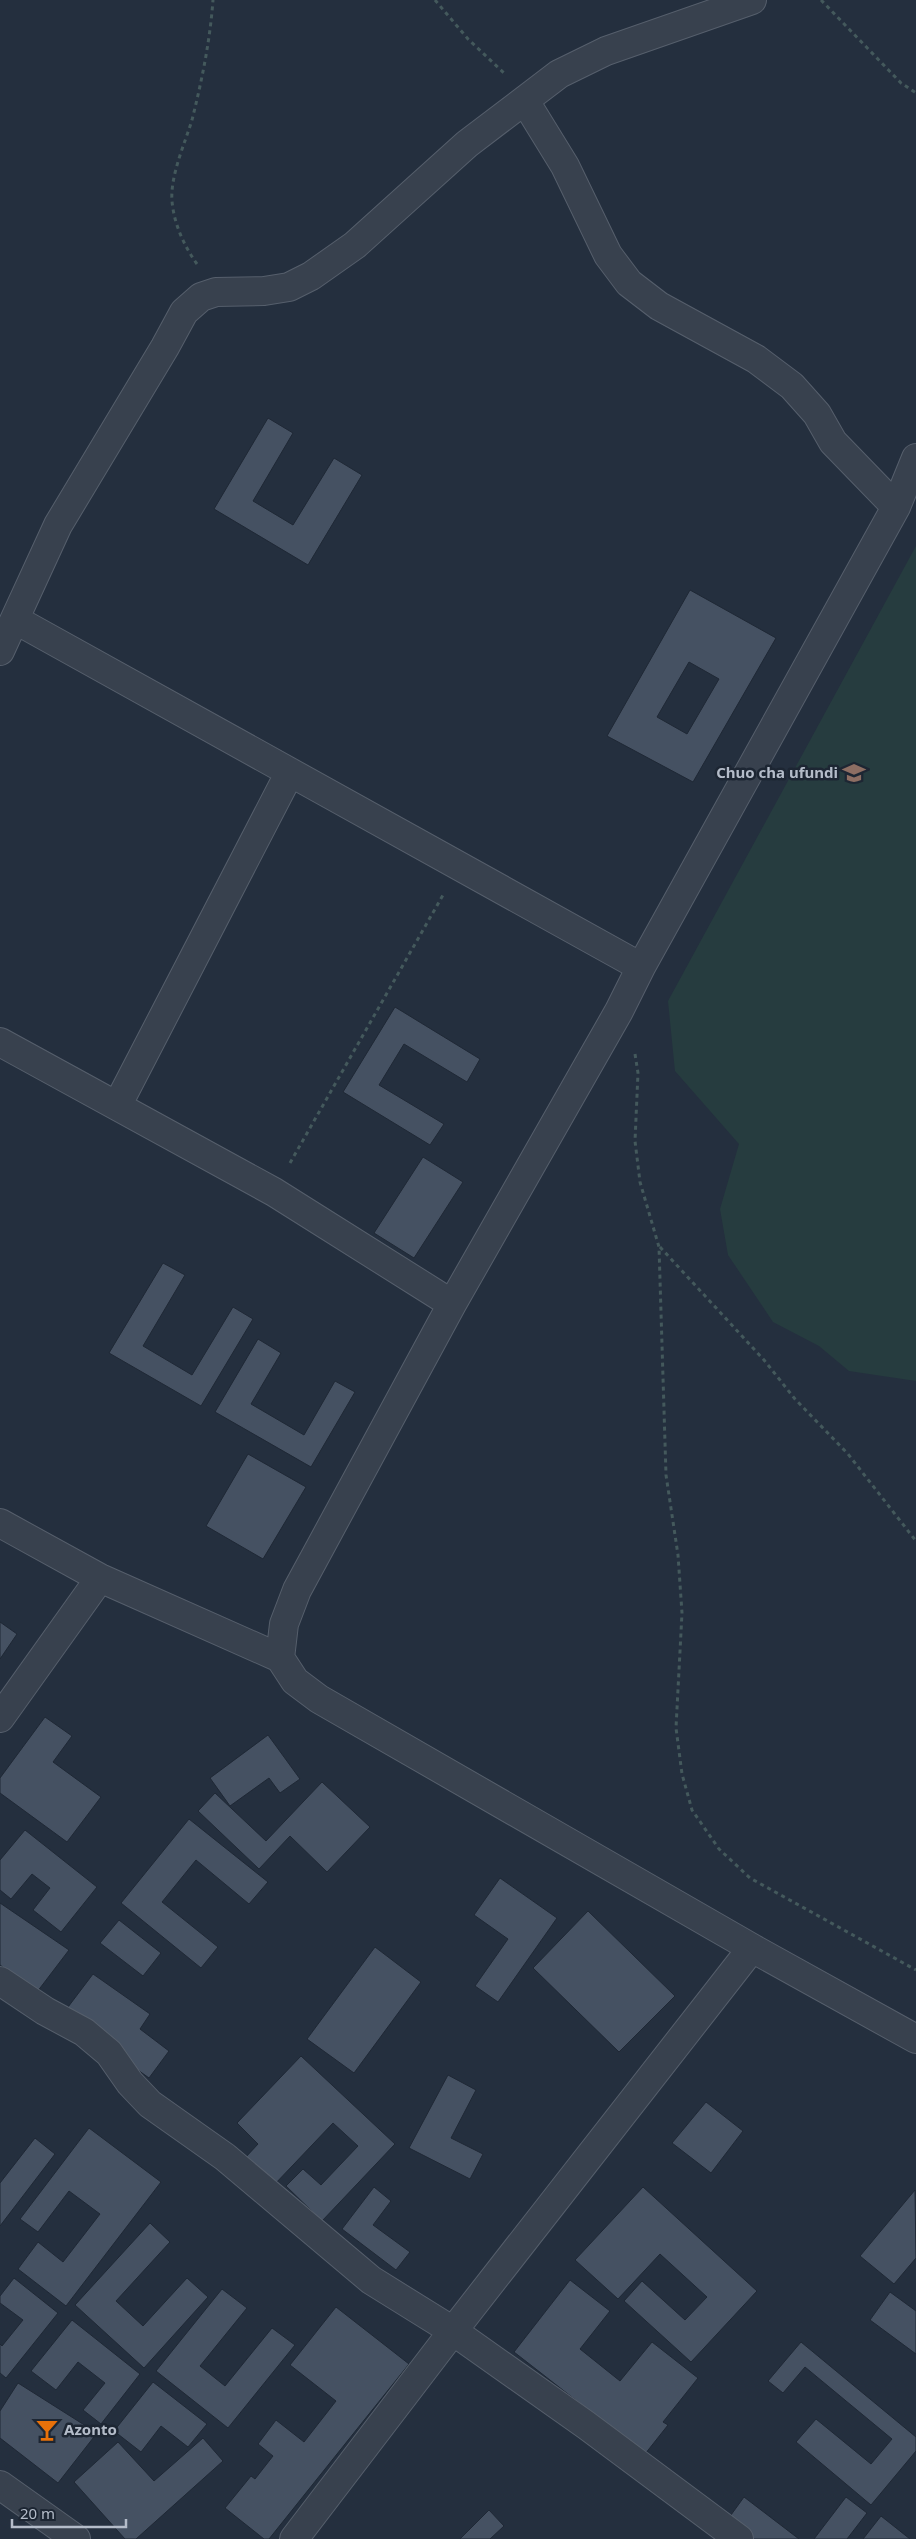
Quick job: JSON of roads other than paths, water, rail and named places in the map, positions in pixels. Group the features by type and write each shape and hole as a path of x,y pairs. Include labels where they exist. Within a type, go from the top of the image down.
{"street":[{"path":"0,651 10,621 58,525 184,312 208,294 264,291 289,287 311,276 354,245 467,144 559,74 606,51 752,0"},
{"path":"527,99 565,166 608,255 629,283 659,306 756,359 792,386 817,414 833,442 896,507"},
{"path":"280,1658 284,1624 297,1590 452,1304 619,1012 641,967 896,507 916,458"},
{"path":"10,621 290,772 641,967"},
{"path":"117,1106 290,772"},
{"path":"0,1042 274,1192 452,1304"},
{"path":"0,1522 100,1578 280,1658 295,1681 319,1699 752,1948 916,2039"},
{"path":"0,1718 100,1578"},
{"path":"294,2539 453,2331 752,1948"},
{"path":"0,1981 84,2032 109,2053 130,2083 150,2104 225,2157 371,2280 453,2331 586,2424 739,2539"},
{"path":"0,2485 76,2539"}],"place":[{"name":"Chuo cha ufundi","path":"854,773"},
{"name":"Azonto","path":"47,2430"}]}
